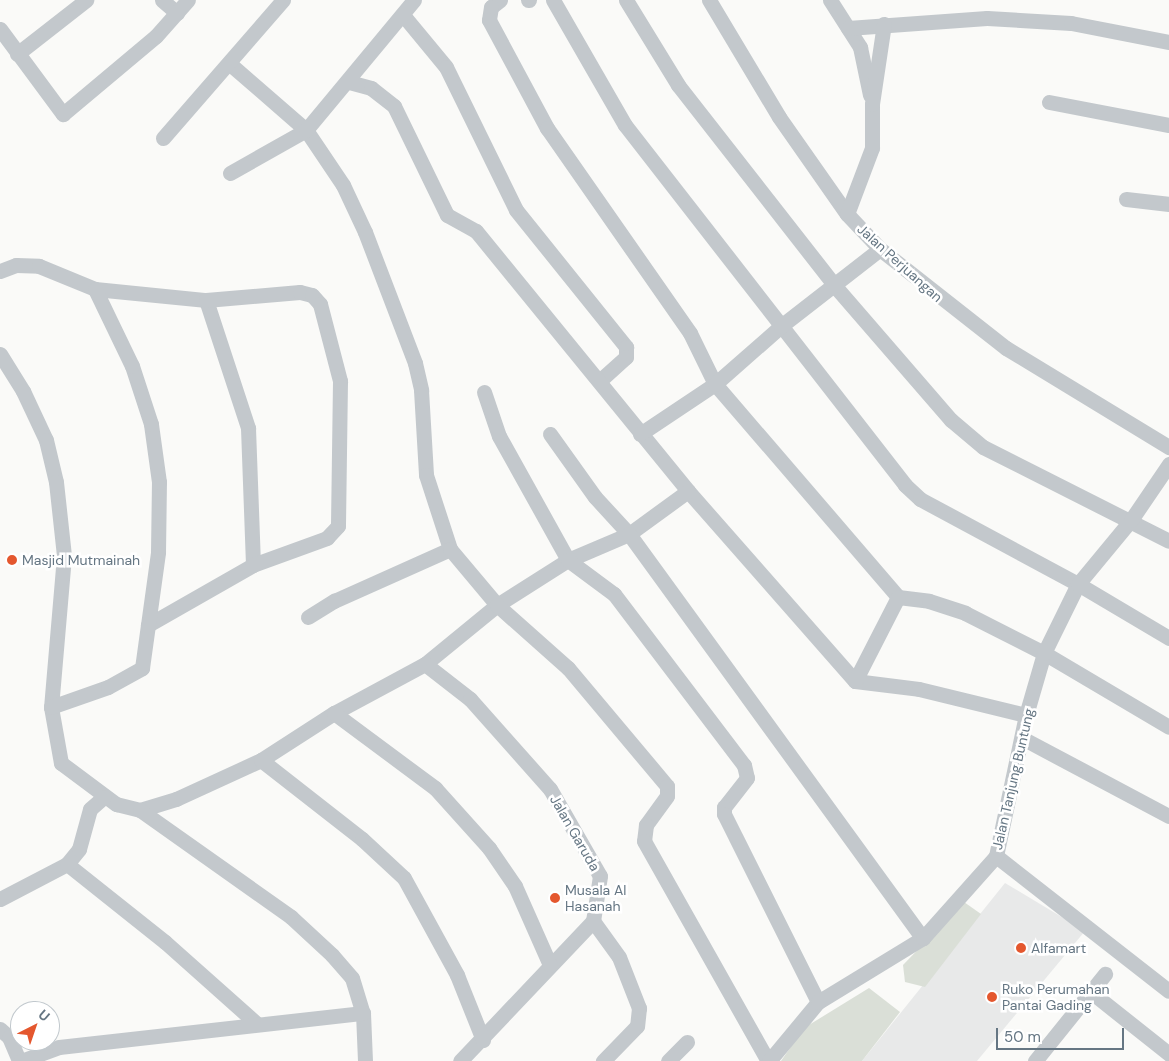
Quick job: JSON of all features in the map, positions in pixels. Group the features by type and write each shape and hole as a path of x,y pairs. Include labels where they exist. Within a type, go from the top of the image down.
{"street":[{"path":"17,54 86,0"},
{"path":"162,0 177,13"},
{"path":"0,29 63,114 156,36 188,0"},
{"path":"163,138 230,64 283,0"},
{"path":"230,173 306,130 349,82 414,0"},
{"path":"500,0 491,7 489,20 547,128 690,333 715,384 898,597 929,601 964,613 1044,653 1169,727"},
{"path":"553,0 624,126 905,485 920,499 1078,584 1169,638"},
{"path":"626,0 678,85 834,285 951,420 983,446 1169,541"},
{"name":"Jalan Perjuangan","path":"709,0 779,117 847,214 880,249 1006,348 1169,447"},
{"path":"830,0 860,47 872,104"},
{"path":"402,15 446,67 516,210 626,347 626,358 599,381"},
{"path":"848,28 868,29 884,24 986,18 1071,23 1169,42"},
{"path":"847,214 872,148 872,104 884,24"},
{"path":"230,64 306,130 342,185 365,232 415,363 421,390 426,475 450,549 497,605 568,668 667,786 667,796 646,825 644,841 768,1061"},
{"path":"349,82 371,88 394,106 447,215 472,226 640,434 855,681 919,689 1026,715"},
{"path":"1049,102 1169,125"},
{"path":"1126,199 1169,204"},
{"path":"640,434 715,384 781,326 880,249"},
{"path":"0,271 16,265 39,266 95,288 206,300 300,292 312,295 320,304 340,381 338,526 327,538 253,565 148,626"},
{"path":"52,707 108,687 142,668 158,552 159,482 151,424 132,366 95,288"},
{"path":"206,300 248,428 253,565"},
{"path":"0,354 23,391 46,440 56,482 64,556 52,707 61,763 104,796 140,810 291,916 352,978 363,1013 365,1061"},
{"path":"484,392 503,444 568,560 614,594 744,765 747,778 724,807 724,814 818,1002"},
{"path":"550,434 595,497 629,534 871,861 923,938"},
{"name":"Jalan Tanjung Buntung","path":"768,1061 818,1002 923,938 996,856 1026,715 1044,653 1078,584 1131,520 1169,464"},
{"path":"140,810 176,800 261,760 334,713 425,664 497,605 568,560 629,534 688,491"},
{"path":"308,618 334,601 450,549"},
{"path":"855,681 898,597"},
{"name":"Jalan Garuda","path":"425,664 470,699 550,789 600,876 593,921"},
{"path":"334,713 435,788 490,848 515,886 550,965"},
{"path":"1022,738 1169,816"},
{"path":"261,760 362,839 404,878 457,975 483,1040"},
{"path":"0,899 67,864 79,849 90,809 104,796"},
{"path":"996,856 1167,985"},
{"path":"67,864 165,942 256,1023"},
{"path":"460,1061 483,1040 550,965 593,921 619,957 639,1008 637,1026 603,1061"},
{"path":"1035,1061 1105,974"},
{"path":"1091,992 1169,1054"},
{"path":"0,1029 9,1037 20,1061 59,1047 256,1023 363,1013"},
{"path":"668,1061 687,1042"}],"shaded area":[{"path":"1005,883 1085,931 977,1061 862,1061"},
{"path":"964,902 981,914 925,987 905,982 903,965"},
{"path":"869,988 900,1012 862,1061 781,1061 804,1028"}],"place":[{"name":"Masjid Mutmainah","path":"12,560"},
{"name":"Musala Al Hasanah","path":"555,898"},
{"name":"Alfamart","path":"1021,948"},
{"name":"Ruko Perumahan Pantai Gading","path":"992,997"}]}
